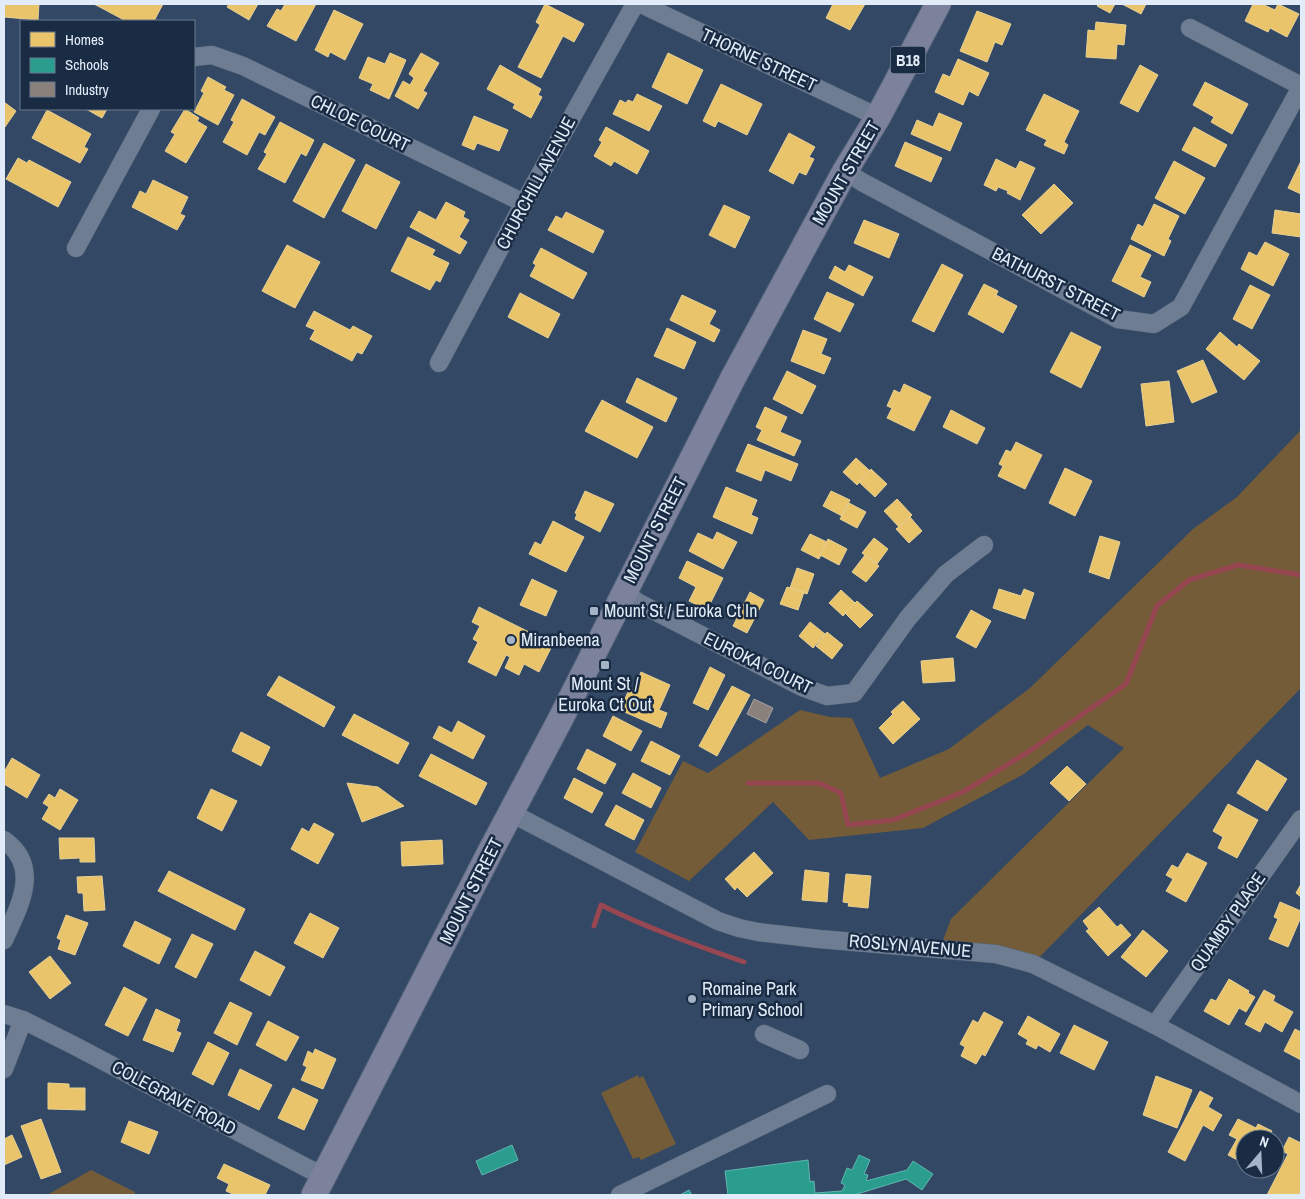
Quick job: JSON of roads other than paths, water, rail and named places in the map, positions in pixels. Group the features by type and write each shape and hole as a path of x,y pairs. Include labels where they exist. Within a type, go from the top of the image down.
{"highway":[{"name":"MOUNT STREET","path":"320,1185 560,720 732,378 938,4"}],"street":[{"name":"CHURCHILL AVENUE","path":"439,363 524,203 635,4"},
{"name":"THORNE STREET","path":"641,4 878,116"},
{"name":"BATHURST STREET","path":"845,171 862,182 1118,319 1154,324 1181,307 1301,86 1190,28"},
{"name":"CHLOE COURT","path":"195,57 212,55 243,66 524,203"},
{"path":"76,248 150,110"},
{"name":"EUROKA COURT","path":"624,593 794,683 828,696 854,692 908,618 946,574 984,545"},
{"name":"ROSLYN AVENUE","path":"511,813 668,896 718,921 739,928 758,932 996,954 1033,964 1155,1026 1301,1104"},
{"name":"QUAMBY PLACE","path":"1155,1026 1301,819"},
{"path":"4,840 14,848 24,868 25,888 4,940"},
{"name":"COLEGRAVE ROAD","path":"4,1014 23,1020 320,1185"},
{"path":"4,1069 23,1020"},
{"path":"764,1034 800,1050"},
{"path":"620,1195 827,1094"}],"waterway":[{"path":"748,783 819,783 841,793 848,825 893,820 963,792 1028,752 1126,684 1157,606 1189,580 1238,565 1301,575"},
{"path":"594,926 601,905 689,943 744,962"}],"place":[{"name":"Mount St / Euroka Ct In","path":"594,611"},
{"name":"Miranbeena","path":"511,640"},
{"name":"Mount St / Euroka Ct Out","path":"605,665"},
{"name":"Romaine Park Primary School","path":"692,999"}]}
